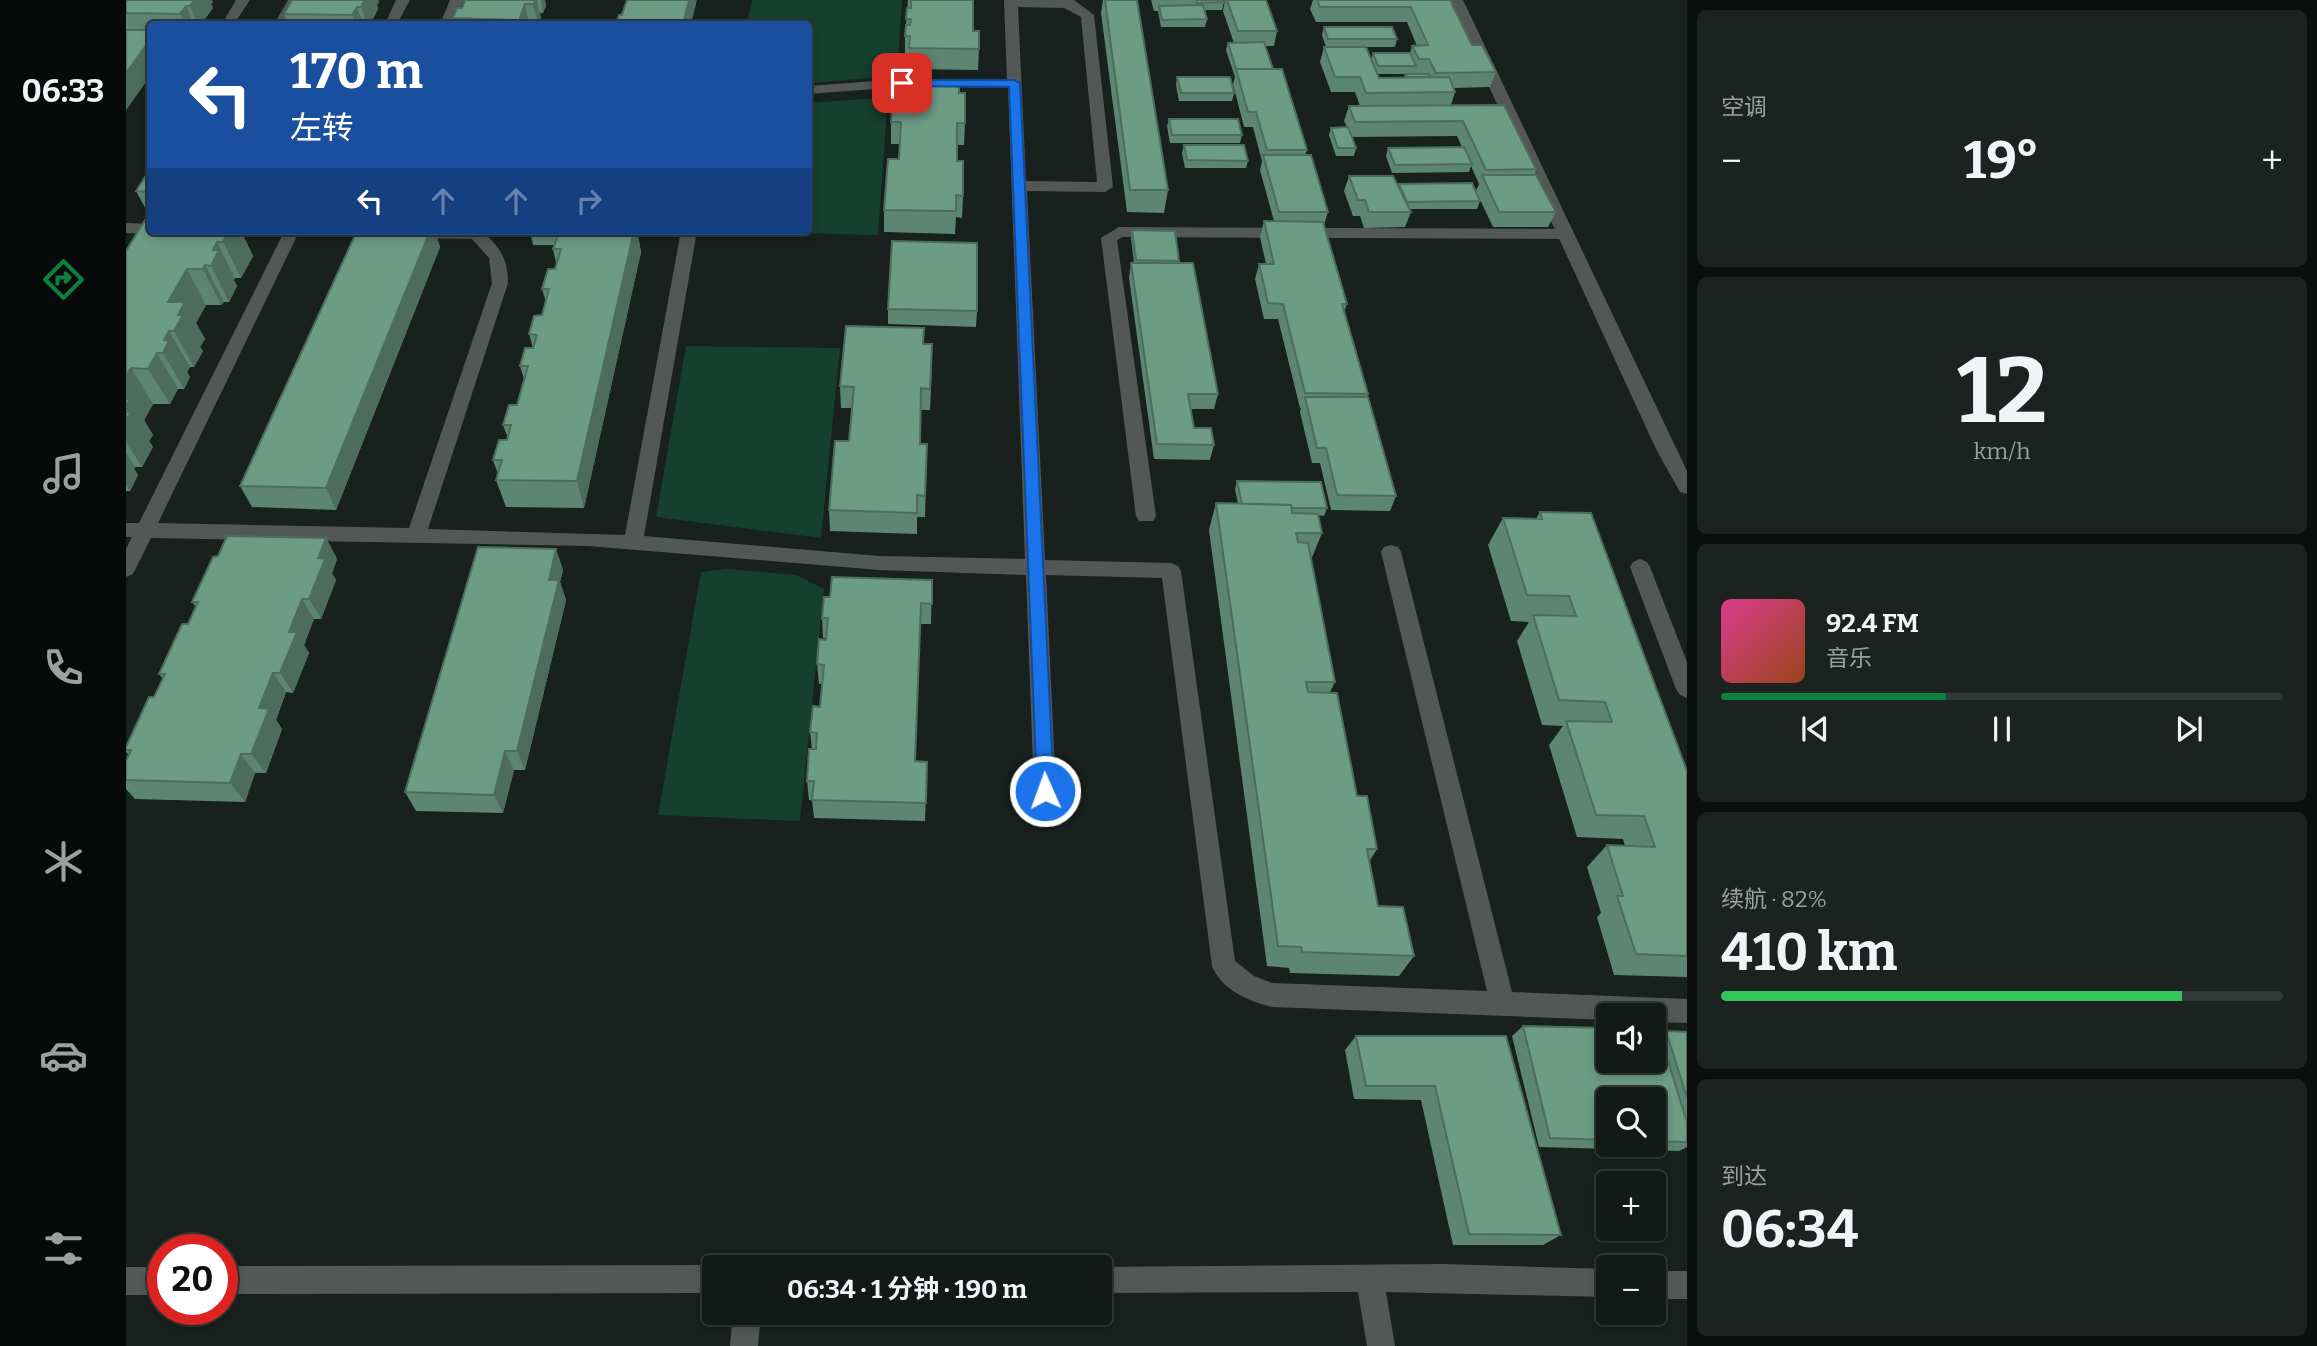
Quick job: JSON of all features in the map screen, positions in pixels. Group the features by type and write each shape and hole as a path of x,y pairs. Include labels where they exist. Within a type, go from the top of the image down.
{"street":[{"path":"230,21 243,0"},
{"path":"282,21 295,0"},
{"path":"392,21 403,0"},
{"path":"447,21 457,0"},
{"path":"1456,0 1667,451 1687,486"},
{"path":"1019,186 1105,187 1087,15 1067,2 1011,2 1045,791"},
{"path":"812,90 902,83 1014,83"},
{"path":"126,228 147,229"},
{"path":"1146,516 1109,238 1119,232 1565,234"},
{"path":"126,569 136,530 290,235"},
{"path":"416,536 500,283 501,262 478,235"},
{"path":"633,543 688,235"},
{"path":"136,530 588,539 879,563 1171,571 1224,966 1234,978 1248,987 1272,995 1687,1011"},
{"path":"1391,552 1502,1003"},
{"path":"1640,567 1687,689"},
{"path":"238,1280 702,1279"},
{"path":"1112,1279 1596,1283"},
{"path":"1370,1279 1381,1346"},
{"path":"126,1281 147,1280"},
{"path":"1666,1285 1687,1286"},
{"path":"744,1346 746,1325"}],"green space":[{"path":"752,0 902,0 897,76 812,83 812,21 748,21"},
{"path":"888,97 878,235 812,233 812,103"},
{"path":"686,346 840,348 821,538 656,517"},
{"path":"727,569 796,575 824,589 800,821 658,815 701,572"}],"building":[{"path":"126,0 194,0 180,14 126,13"},
{"path":"292,0 365,0 352,15 284,14"},
{"path":"465,0 535,0 534,4 525,4 519,20 453,18 457,8 462,8"},
{"path":"627,0 689,0 684,21 617,21 619,15 622,15"},
{"path":"911,0 973,0 973,31 979,31 979,49 909,48 910,36 905,36 906,25 910,25 911,19 906,19"},
{"path":"1105,0 1137,0 1168,190 1130,190"},
{"path":"1197,0 1223,0 1224,2 1196,3"},
{"path":"1227,0 1266,0 1277,31 1238,31"},
{"path":"1317,0 1450,0 1472,45 1482,45 1496,72 1436,73 1429,59 1419,59 1412,46 1428,45 1411,7 1320,7"},
{"path":"1203,5 1207,19 1162,20 1159,6"},
{"path":"1324,27 1392,27 1397,39 1328,39"},
{"path":"126,30 147,30 147,44 126,73"},
{"path":"1264,42 1273,69 1236,69 1228,43"},
{"path":"1324,47 1366,47 1379,78 1449,77 1455,92 1366,93 1360,77 1335,77"},
{"path":"1373,53 1410,53 1416,66 1378,66"},
{"path":"1236,69 1282,69 1307,150 1267,150 1256,112 1248,112"},
{"path":"1405,74 1429,74 1431,77 1407,77"},
{"path":"1177,77 1230,77 1234,93 1181,93"},
{"path":"894,81 959,82 959,93 965,93 965,123 957,123 957,161 963,161 963,196 956,195 956,211 884,210 888,159 899,159 901,122 891,122"},
{"path":"1504,105 1536,169 1486,170 1463,121 1355,122 1349,106"},
{"path":"1169,119 1238,119 1242,135 1172,135"},
{"path":"1348,127 1356,148 1338,148 1331,128"},
{"path":"1184,145 1244,145 1248,161 1187,160"},
{"path":"1464,147 1472,164 1395,165 1388,148"},
{"path":"1263,155 1311,155 1328,212 1279,212"},
{"path":"147,174 147,192 136,191"},
{"path":"1482,175 1536,175 1556,212 1499,212"},
{"path":"1349,176 1393,176 1411,212 1369,212 1365,200 1358,200"},
{"path":"1472,183 1480,201 1407,202 1399,184"},
{"path":"147,217 147,235 227,235 223,242 217,242 213,250 219,250 211,266 187,269 168,302 185,302 178,315 183,315 174,331 169,331 164,340 169,341 163,353 157,353 148,369 131,368 126,376 126,251"},
{"path":"1264,221 1323,222 1347,304 1342,304 1368,394 1305,393 1283,304 1268,303 1259,264 1274,264"},
{"path":"1132,230 1175,231 1179,261 1136,260"},
{"path":"355,235 428,235 326,488 240,486"},
{"path":"558,235 633,235 577,481 496,480 502,460 493,460 499,440 507,440 511,425 503,425 509,405 517,405 528,366 520,366 525,348 533,348 537,335 529,334 534,316 542,315 549,289 542,289 548,269 555,269 561,249 553,249"},
{"path":"892,241 977,243 977,311 888,309"},
{"path":"1131,263 1193,263 1218,394 1188,394 1194,428 1211,428 1214,445 1157,444"},
{"path":"846,326 924,328 923,344 932,344 930,389 921,388 920,444 927,444 925,496 917,495 917,513 829,510 835,441 849,441 854,387 840,386"},
{"path":"1305,397 1368,397 1396,496 1337,495 1326,448 1317,448"},
{"path":"1237,481 1321,482 1327,508 1242,504"},
{"path":"1216,503 1291,505 1292,513 1318,514 1322,533 1296,533 1298,542 1308,543 1335,682 1306,682 1308,692 1337,693 1357,796 1367,796 1377,849 1367,849 1378,906 1403,907 1414,956 1302,952 1301,947 1278,946"},
{"path":"1540,512 1591,513 1687,771 1687,956 1636,954 1617,896 1623,896 1607,845 1655,847 1644,816 1596,815 1566,721 1612,722 1605,702 1559,700 1533,615 1576,616 1569,596 1527,595 1503,518 1542,519"},
{"path":"227,536 326,538 318,558 325,559 309,599 302,599 289,632 297,632 280,673 273,673 259,708 269,709 251,754 241,754 230,783 126,780 126,761 131,750 126,750 126,747 149,697 154,697 165,674 159,674 182,624 188,624 198,602 192,602 213,557 218,556"},
{"path":"478,547 556,549 549,580 559,580 517,751 505,751 494,795 405,792"},
{"path":"832,577 932,580 932,604 921,603 915,761 927,762 926,803 812,800 814,781 807,781 809,749 816,749 817,733 810,732 813,706 820,707 824,665 817,664 819,639 826,640 828,618 822,618 824,597 830,597"},
{"path":"1523,1026 1596,1028 1596,1073 1666,1073 1666,1055 1687,1122 1687,1142 1666,1141 1666,1087 1596,1087 1596,1140 1550,1138"},
{"path":"1666,1031 1687,1032 1687,1098"},
{"path":"1356,1036 1506,1036 1561,1235 1469,1234 1435,1086 1366,1086"}],"route":[{"path":"902,83 1014,83 1045,791"}]}
